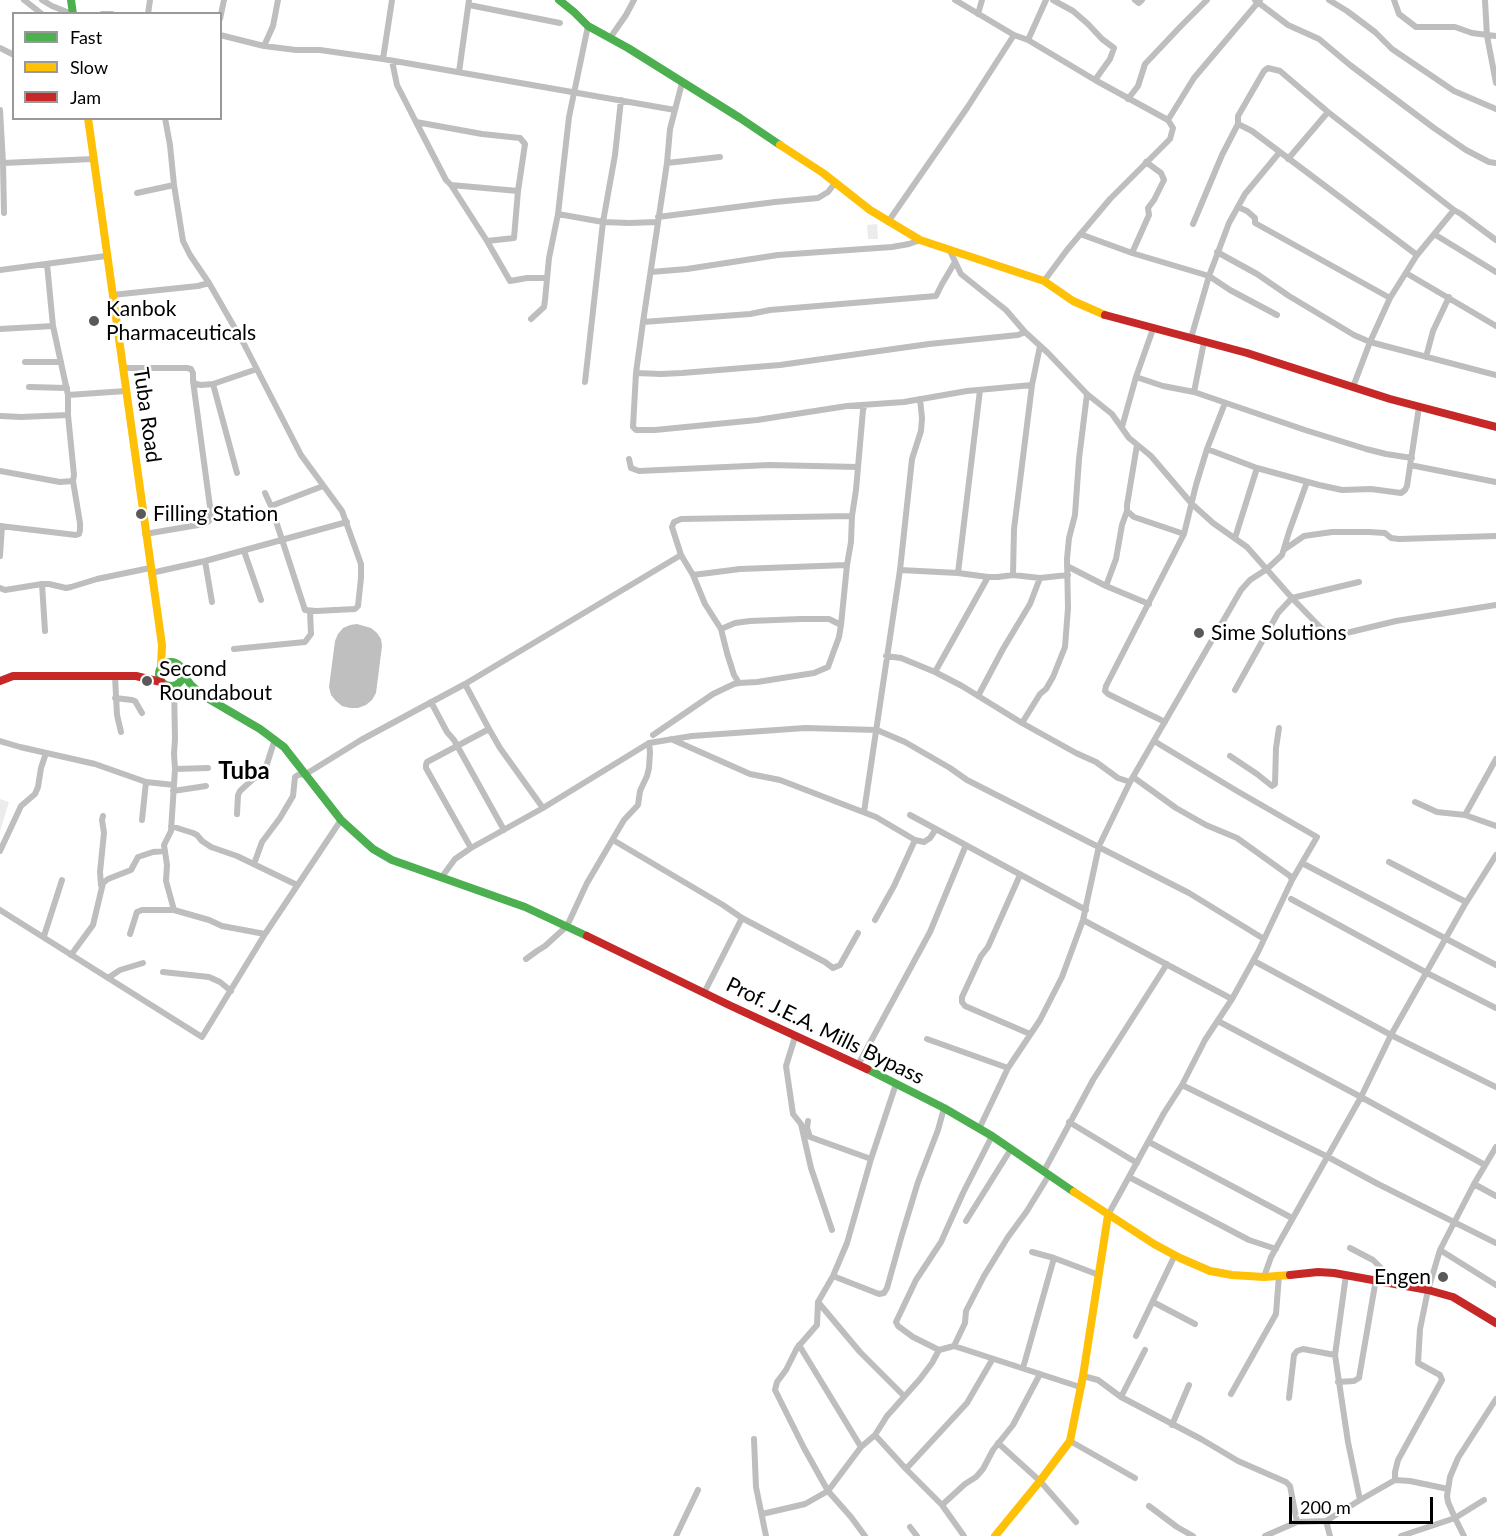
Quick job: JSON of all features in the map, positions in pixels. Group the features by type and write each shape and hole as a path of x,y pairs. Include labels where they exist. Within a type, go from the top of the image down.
{"street":[{"path":"24,0 39,12"},
{"path":"42,0 68,12"},
{"path":"264,46 273,26 278,0"},
{"path":"383,59 392,0"},
{"path":"559,0 588,26 643,57 740,118 823,173 858,202 920,240 1044,282 1073,301 1108,316 1278,362 1419,407 1496,427"},
{"path":"610,38 627,15 634,0"},
{"path":"955,0 1168,120 1173,128 1170,139 1110,199 1044,282"},
{"path":"978,14 982,0"},
{"path":"1028,40 1046,0"},
{"path":"1053,0 1073,11 1114,48 1110,59 1095,80"},
{"path":"1135,0 1139,3 1142,0"},
{"path":"1128,99 1138,86 1145,64 1207,0"},
{"path":"1329,0 1347,10 1392,49 1454,91 1496,110"},
{"path":"1394,0 1399,14 1416,27 1455,27 1486,36 1496,36"},
{"path":"1485,0 1486,36 1496,83"},
{"path":"1168,120 1194,78 1258,1 1288,25 1319,39 1359,72 1466,150 1489,162 1496,163"},
{"path":"459,72 469,3 560,23"},
{"path":"531,319 544,307 569,117 588,26"},
{"path":"888,222 967,108 1014,35"},
{"path":"222,36 264,46 320,50 383,59 675,110"},
{"path":"392,61 397,85 446,180 488,241 510,281 547,278"},
{"path":"1193,224 1218,164 1238,124 1238,116 1261,75 1268,68 1280,71 1328,112 1496,240"},
{"path":"682,83 670,129 636,373 633,427 636,430 757,420 847,406 904,402 980,390 1032,385"},
{"path":"585,382 603,222 615,155 621,100"},
{"path":"0,110 4,213"},
{"path":"1288,159 1328,112"},
{"name":"Tuba Road","path":"88,120 162,645 161,667"},
{"path":"165,120 183,241 258,369 301,455 342,511 361,564 356,609 305,610 265,493"},
{"path":"416,122 482,134 520,138 525,144 514,238 488,241"},
{"path":"1238,124 1252,131 1417,255"},
{"path":"1191,338 1209,276 1229,224 1245,194 1279,153"},
{"path":"666,163 720,157"},
{"path":"3,163 93,159"},
{"path":"1132,253 1149,215 1148,208 1164,180 1161,173 1146,162"},
{"path":"558,214 603,222 629,223 818,198 836,183"},
{"path":"136,193 174,185"},
{"path":"451,185 518,191"},
{"path":"1238,207 1247,211 1254,218 1255,223 1390,298"},
{"path":"1353,387 1390,298 1417,255 1454,210"},
{"path":"1080,234 1132,253 1209,276 1277,315"},
{"path":"1434,234 1496,272"},
{"path":"651,272 687,269 778,255 892,247 920,240"},
{"path":"950,251 961,274 1006,310 1087,394 1112,414 1129,438 1152,456 1192,504 1213,523 1247,547 1292,598 1329,635 1338,635 1396,621 1496,605"},
{"path":"1218,252 1354,335 1370,342 1496,375"},
{"path":"0,270 106,256"},
{"path":"643,322 936,296 955,262"},
{"path":"0,556 1,526 79,534 80,522 73,481 67,391 53,326 47,264"},
{"path":"1406,273 1496,326"},
{"path":"112,295 209,283"},
{"path":"1426,357 1433,331 1449,297"},
{"path":"0,330 53,326"},
{"path":"1122,427 1153,329"},
{"path":"636,373 682,373 780,365 929,344 1018,335 1025,332"},
{"path":"1194,392 1204,342"},
{"path":"1013,574 1014,529 1032,385 1040,346"},
{"path":"25,362 61,362"},
{"path":"123,368 191,369 212,514 209,521 204,524 145,534"},
{"path":"193,381 196,384 213,384 258,369"},
{"path":"1136,377 1163,386 1194,392 1366,449 1496,482"},
{"path":"213,384 237,473"},
{"path":"29,387 67,391 126,391"},
{"path":"958,573 980,390"},
{"path":"1022,723 1053,677 1065,647 1067,566 1075,515 1087,394"},
{"path":"864,812 900,570 912,459 921,431 920,399"},
{"path":"1165,722 1105,691 1184,534 1207,449 1225,404"},
{"path":"653,735 713,694 739,682 757,682 814,673 828,667 841,625 865,405"},
{"path":"1207,449 1257,468 1342,490 1371,489 1401,493 1407,486 1419,407"},
{"path":"0,416 68,415"},
{"path":"1106,586 1116,559 1127,511 1137,445"},
{"path":"629,459 631,468 639,471 770,465 858,467"},
{"path":"1235,538 1257,468"},
{"path":"0,471 51,480 73,481"},
{"path":"980,1128 1008,1068 1040,1020 1062,977 1086,910 1099,846 1131,780 1241,590 1282,555 1307,482"},
{"path":"271,506 323,486"},
{"path":"1127,511 1134,517 1184,534"},
{"path":"739,682 730,664 721,629 713,619 681,555 672,527 674,522 681,519 852,516"},
{"path":"0,588 5,590 42,584 71,587 97,579 205,561 347,522"},
{"path":"1285,549 1304,536 1332,532 1385,533 1391,538 1399,539 1496,536"},
{"path":"244,551 261,600"},
{"path":"254,864 262,842 293,796 295,777 306,774 361,740 465,684 681,555"},
{"path":"205,561 212,602"},
{"path":"693,575 740,569 846,565"},
{"path":"1067,566 1149,604"},
{"path":"900,570 987,577 1013,574 1040,578 1068,575"},
{"path":"935,672 987,577"},
{"path":"978,696 1030,604 1040,578"},
{"path":"1235,690 1278,613 1292,598 1359,582"},
{"path":"42,584 45,631"},
{"path":"234,650 305,642 310,634 310,611"},
{"path":"721,629 735,623 750,621 801,619 829,619 841,625"},
{"path":"162,645 183,674 182,680 176,686 174,788 171,826 165,841 166,881 174,910"},
{"path":"886,656 901,658 935,672 1022,723 1096,762 1118,778 1131,780 1206,825 1237,838 1290,876 1292,880"},
{"path":"136,676 174,662"},
{"path":"161,667 158,675 161,682"},
{"name":"Prof. J.E.A. Mills Bypass","path":"183,674 191,686 202,695 275,739 290,753 340,820 373,849 392,860 525,907 567,926 944,1108 980,1128 1108,1215 1175,1256 1210,1271 1232,1275 1264,1277 1318,1272 1376,1279 1453,1297 1496,1323"},
{"path":"0,681 13,676 136,676 202,695"},
{"path":"115,676 115,698 121,732"},
{"path":"465,684 500,748 543,808"},
{"path":"115,698 135,701 142,713"},
{"path":"431,702 504,830"},
{"path":"441,878 455,860 471,848 543,808 649,743 709,734 805,728 877,730 905,742 967,780 1190,893 1264,939"},
{"path":"1230,756 1272,786 1275,784 1279,728"},
{"path":"471,848 426,768 428,762 489,729"},
{"path":"237,814 240,791 264,773 275,739"},
{"path":"671,739 750,774 780,780 864,812 915,840 924,842 936,829"},
{"path":"0,741 94,764 146,782 174,788 206,786"},
{"path":"995,1536 1070,1441 1083,1376 1108,1215 1205,1040 1254,961 1292,880 1317,837 1154,741"},
{"path":"526,959 567,926 587,883 629,813 638,805 639,791 647,776 649,743"},
{"path":"0,852 21,806 35,794 46,753"},
{"path":"1465,815 1496,759"},
{"path":"175,769 208,768"},
{"path":"142,820 146,782"},
{"path":"1415,802 1437,812 1465,815 1496,826"},
{"path":"910,815 1086,910"},
{"path":"71,955 93,925 101,886 103,816"},
{"path":"0,910 202,1037 265,934 340,820"},
{"path":"171,826 197,835 211,847 237,856 297,885"},
{"path":"613,840 742,918 833,968 840,965 858,933"},
{"path":"875,920 915,840"},
{"path":"858,1065 930,932 966,845"},
{"path":"101,886 108,879 131,870 138,857 165,851"},
{"path":"1264,1277 1271,1257 1361,1097 1391,1035 1466,902 1496,855"},
{"path":"1389,862 1466,902"},
{"path":"1302,863 1496,965"},
{"path":"1020,875 988,947 981,956 962,997 962,1002 964,1006 1030,1034"},
{"path":"44,936 62,880"},
{"path":"1291,899 1496,1008"},
{"path":"130,934 137,912 174,910 222,926 265,934"},
{"path":"704,993 742,918"},
{"path":"1083,920 1232,999"},
{"path":"1254,961 1391,1035 1496,1087"},
{"path":"108,978 120,970 143,963"},
{"path":"954,1346 965,1323 966,1311 984,1276 1027,1211 1069,1122 1167,964"},
{"path":"163,972 209,977 231,991"},
{"path":"1218,1021 1485,1165"},
{"path":"795,1037 786,1066 793,1114 801,1124 811,1168 832,1230"},
{"path":"927,1039 1008,1068"},
{"path":"865,1536 828,1491 776,1390 777,1382 799,1345 817,1325 818,1302 833,1276 847,1243 896,1084"},
{"path":"1182,1085 1496,1243"},
{"path":"833,1276 879,1294 884,1293 944,1108"},
{"path":"808,1121 807,1128 810,1137 871,1160"},
{"path":"1069,1122 1137,1163"},
{"path":"992,1136 941,1242 916,1280 896,1322 913,1337 939,1350 954,1346 1080,1387"},
{"path":"1149,1142 1292,1218"},
{"path":"966,1221 1011,1149"},
{"path":"1395,1480 1398,1460 1442,1380 1442,1377 1418,1363 1420,1329 1428,1290 1440,1250 1474,1184 1495,1150"},
{"path":"1130,1177 1249,1240 1276,1249"},
{"path":"1474,1184 1496,1196"},
{"path":"1350,1248 1373,1260 1389,1282"},
{"path":"1440,1250 1496,1285"},
{"path":"1032,1252 1099,1275"},
{"path":"1136,1336 1175,1256"},
{"path":"1023,1368 1054,1258"},
{"path":"1231,1394 1276,1314 1279,1275"},
{"path":"1346,1275 1335,1355 1360,1500"},
{"path":"1338,1382 1354,1381 1359,1378 1376,1279"},
{"path":"818,1302 860,1352 904,1396"},
{"path":"1153,1302 1195,1324"},
{"path":"799,1345 861,1447"},
{"path":"1289,1398 1294,1355 1297,1351 1303,1349 1335,1355"},
{"path":"762,1514 805,1504 828,1491 861,1447 875,1435 887,1416 920,1379 939,1350"},
{"path":"1121,1396 1145,1350"},
{"path":"906,1469 967,1402 992,1360"},
{"path":"942,1505 983,1469 993,1450 1013,1425 1041,1374"},
{"path":"1083,1376 1098,1380 1121,1396 1238,1461 1286,1482 1292,1491 1297,1522"},
{"path":"1172,1425 1189,1385"},
{"path":"1464,1536 1448,1502 1450,1477 1458,1458 1496,1399"},
{"path":"875,1435 942,1505 964,1536"},
{"path":"754,1439 756,1487 766,1536"},
{"path":"1070,1441 1135,1478"},
{"path":"998,1443 1040,1481 1076,1522"},
{"path":"1265,1536 1297,1522 1326,1521 1395,1480 1448,1489"},
{"path":"676,1536 698,1490"},
{"path":"1401,1536 1455,1518 1484,1500"},
{"path":"1149,1506 1193,1536"},
{"path":"1326,1521 1330,1536"},
{"path":"909,1527 917,1536"}],"shaded area":[{"path":"877,224 878,239 868,239 867,225"},
{"path":"357,624 371,628 377,633 382,646 376,693 366,705 350,708 336,701 329,687 338,634 343,628"},
{"path":"0,799 9,802 0,831"}],"traffic: fast":[{"path":"71,0 73,12"},
{"path":"559,0 588,26 628,48 780,145"},
{"path":"171,662 180,665 183,674 180,683 171,686 162,683 159,674 162,665 171,662"},
{"path":"183,674 202,695 260,729 284,747 341,820 373,849 392,860 525,907 587,936"},
{"path":"867,1069 944,1108 992,1136 1074,1192"}],"traffic: slow":[{"path":"88,120 162,645 161,666"},
{"path":"780,145 823,173 870,210 920,240 1044,281 1073,301 1105,315"},
{"path":"1074,1192 1154,1244 1210,1271 1264,1277 1290,1275"},
{"path":"995,1536 1070,1441 1083,1376 1108,1215"}],"traffic: jam":[{"path":"1105,315 1247,353 1390,399 1496,427"},
{"path":"0,681 13,676 136,676 161,682"},
{"path":"587,936 867,1069"},
{"path":"1290,1275 1334,1273 1428,1290 1453,1297 1496,1323"}],"place":[{"name":"Kanbok Pharmaceuticals","path":"94,321"},
{"name":"Filling Station","path":"141,514"},
{"name":"Sime Solutions","path":"1199,633"},
{"name":"Second Roundabout","path":"147,681"},
{"name":"Engen","path":"1443,1277"}],"district":[{"name":"Tuba","path":"244,771"}]}
